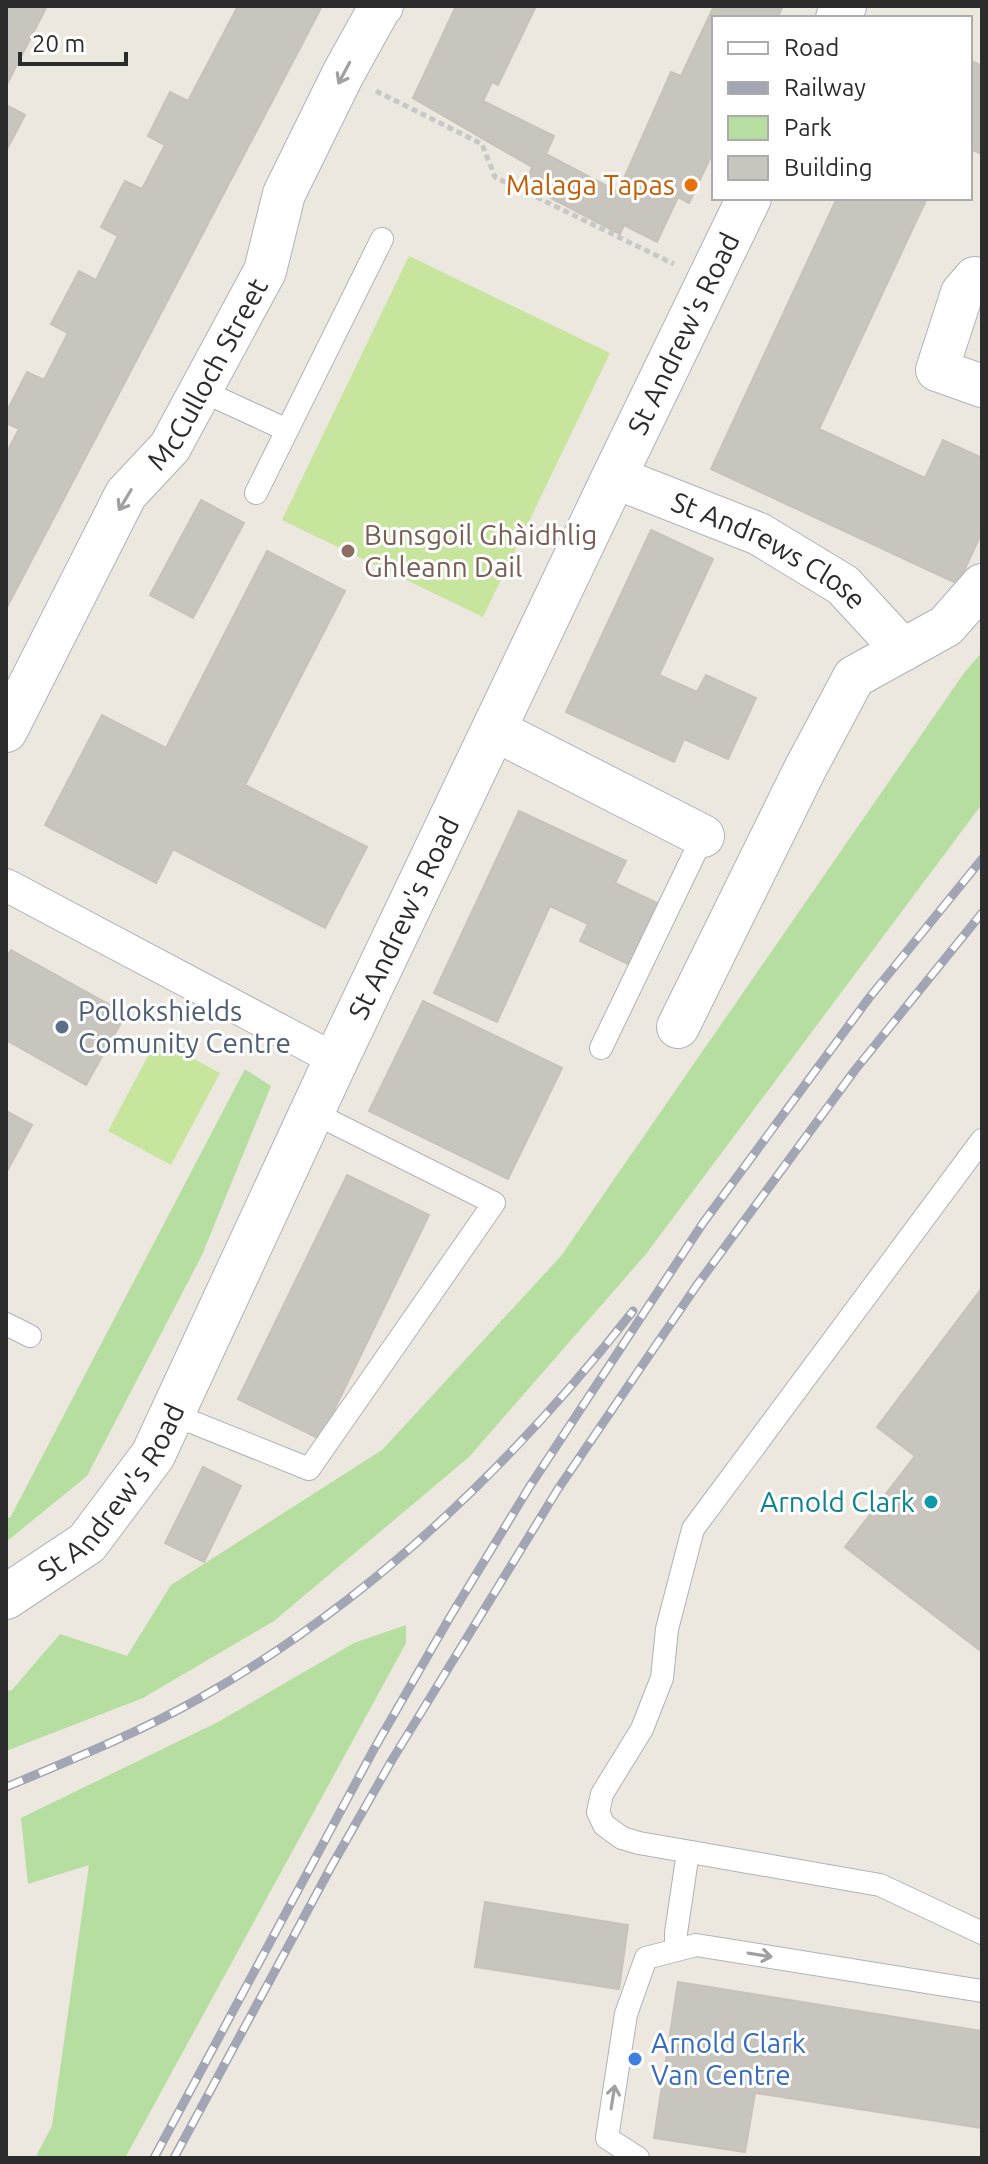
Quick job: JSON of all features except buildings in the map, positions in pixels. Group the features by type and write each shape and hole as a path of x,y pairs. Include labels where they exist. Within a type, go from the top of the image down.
{"street":[{"name":"McCulloch Street","path":"6,731 126,494 170,447 265,271 284,194 343,74 382,6"},
{"name":"St Andrew's Road","path":"6,1597 87,1543 153,1455 336,1060 748,200"},
{"path":"982,281 975,278 962,293 937,370 982,386"},
{"name":"St Andrews Close","path":"614,477 759,534 843,585 903,650"},
{"path":"678,1027 805,769 854,677 946,626 982,585"},
{"path":"493,729 703,836"},
{"path":"6,885 336,1060"}],"lane":[{"path":"256,493 382,239"},
{"path":"200,390 287,430"},
{"path":"601,1048 703,836"},
{"path":"172,1414 309,1469 494,1203 312,1112"},
{"path":"982,1140 693,1529 667,1629 662,1678 642,1729 602,1794 598,1812 604,1825 622,1838 880,1885 982,1933"},
{"path":"6,1324 30,1336"},
{"path":"676,1950 688,1852"},
{"path":"638,2158 607,2138 626,2014 646,1958 696,1945 982,1991"}],"path":[{"path":"343,74 482,144 495,177 708,281"}],"green space":[{"path":"409,256 610,353 483,617 282,520"},
{"path":"982,652 982,804 646,1254 469,1457 274,1621 143,1698 6,1751 6,1691 12,1690 60,1634 127,1656 171,1585 382,1450 561,1256 964,673"},
{"path":"157,1039 220,1073 171,1165 108,1131"},
{"path":"245,1069 271,1086 202,1255 87,1476 6,1542 6,1517 10,1518"},
{"path":"406,1625 406,1643 125,2158 35,2158 52,2126 89,1865 28,1884 21,1818 218,1722 354,1643"}],"railway":[{"path":"154,2158 374,1749 530,1486 703,1223 869,998 982,859"},
{"path":"174,2158 392,1760 558,1489 697,1285 855,1070 982,913"},
{"path":"6,1787 177,1711 262,1660 322,1619 380,1574 488,1475 539,1423 633,1311"}],"place":[{"name":"Malaga Tapas","path":"691,185"},
{"name":"Bunsgoil Ghàidhlig Ghleann Dail","path":"348,551"},
{"name":"Pollokshields Comunity Centre","path":"62,1027"},
{"name":"Arnold Clark","path":"931,1502"},
{"name":"Arnold Clark Van Centre","path":"635,2059"}]}
